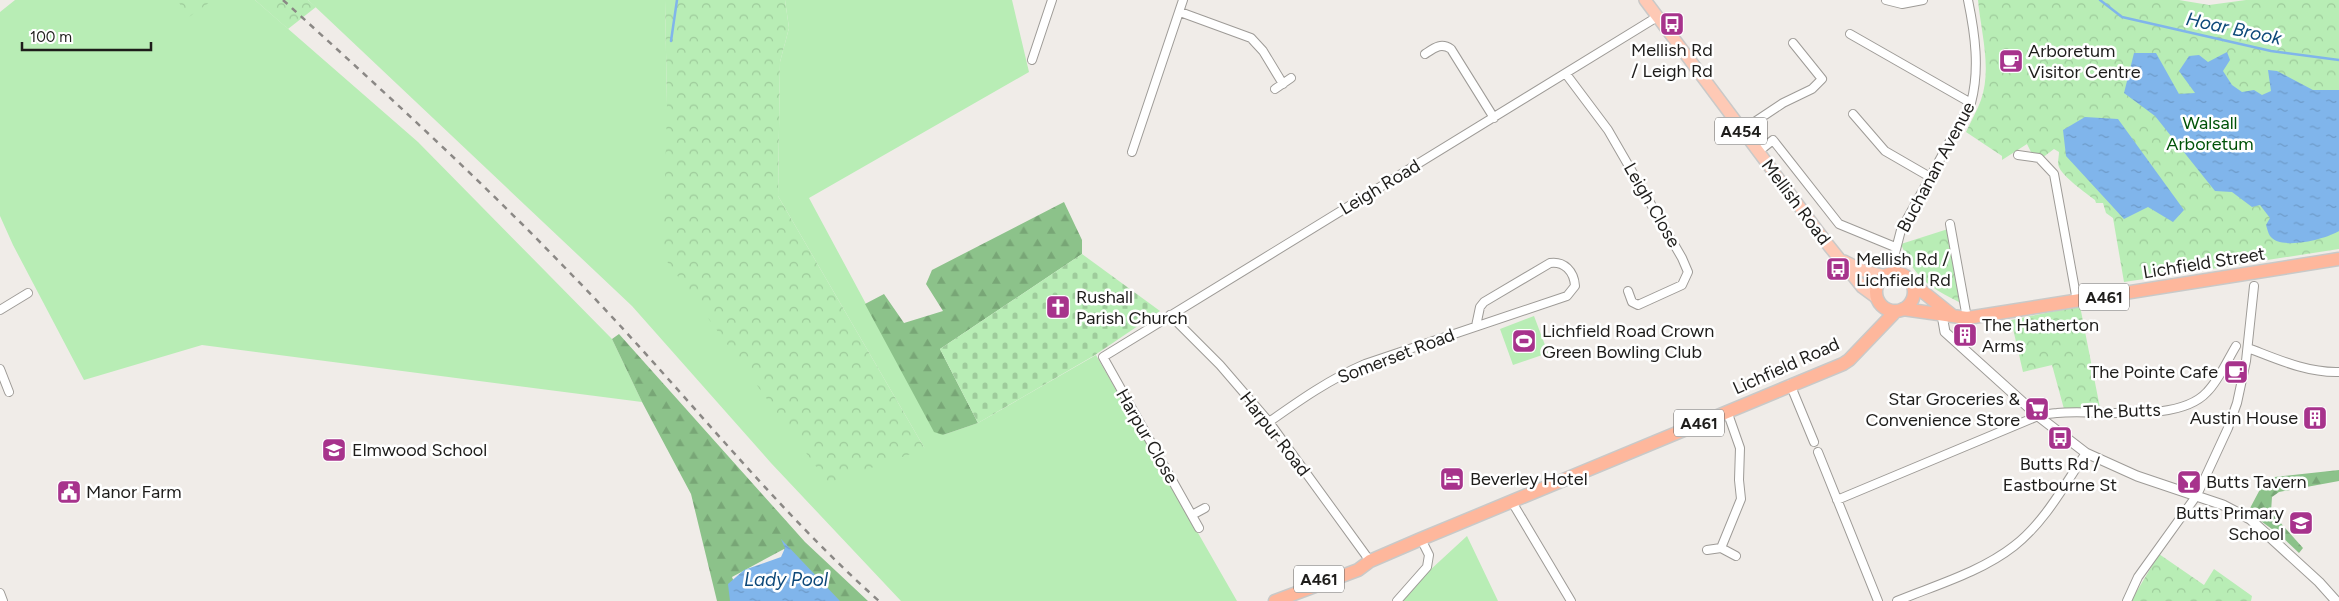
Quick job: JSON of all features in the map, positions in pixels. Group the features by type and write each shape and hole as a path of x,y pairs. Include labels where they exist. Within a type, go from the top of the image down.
{"highway":[{"name":"Lichfield Street","path":"1899,310 1961,318 2339,259"},
{"path":"1878,331 1880,302 1878,284 1892,275 1906,277 1961,318"},
{"path":"1880,302 1899,310 1913,299 1914,289 1912,283"},
{"name":"Lichfield Road","path":"1275,601 1358,570 1370,562 1421,539 1849,360 1899,310"},
{"name":"Lichfield Road","path":"1270,601 1333,572 1356,564 1370,562"}],"main road":[{"name":"Mellish Road","path":"1645,0 1741,131 1840,260 1862,287 1880,302"},
{"name":"Mellish Road","path":"1840,260 1864,271 1892,275"}],"street":[{"path":"1032,60 1052,0"},
{"path":"1132,152 1183,0"},
{"path":"1886,0 1902,4 1923,0"},
{"name":"Buchanan Avenue","path":"1892,275 1895,246 1901,230 1971,103 1977,76 1968,0"},
{"path":"1180,12 1251,38 1263,51 1283,84"},
{"name":"Leigh Road","path":"1103,357 1657,17"},
{"path":"1850,34 1971,103"},
{"path":"1030,36 1039,40"},
{"path":"1741,131 1812,88 1822,79 1793,43"},
{"path":"1428,55 1441,46 1446,45 1451,49 1494,118"},
{"name":"Leigh Close","path":"1566,74 1608,130 1682,258 1688,272 1682,285 1638,305 1632,302 1628,291"},
{"path":"1275,89 1291,78"},
{"path":"1853,114 1885,151 1930,177"},
{"path":"1763,148 1773,140 1839,224 1895,246"},
{"path":"2018,155 2039,158 2054,174 2077,301"},
{"path":"1950,224 1961,318"},
{"name":"Somerset Road","path":"1268,422 1308,394 1342,374 1476,326 1568,296 1575,286 1574,280 1565,265 1560,262 1550,263 1484,302 1480,307 1476,326"},
{"path":"2127,601 2138,577 2197,495 2231,420 2237,403 2248,348 2254,286"},
{"path":"0,310 28,293"},
{"name":"Harpur Road","path":"1170,315 1220,365 1268,422 1370,562"},
{"path":"1942,315 1945,332 2038,416 2086,453 2136,476 2223,504 2250,519 2336,601"},
{"name":"The Butts","path":"1837,500 2038,416 2056,413 2143,413 2169,410 2194,402 2207,392 2236,346"},
{"path":"2248,348 2301,367 2324,373 2339,372"},
{"name":"Harpur Close","path":"1103,357 1199,528"},
{"path":"0,369 9,392"},
{"path":"1790,384 1814,442"},
{"path":"1721,548 1741,499 1739,480 1740,448 1727,411"},
{"path":"1818,452 1878,601"},
{"path":"1898,601 1977,568 2000,556 2015,545 2046,511 2086,453"},
{"path":"1512,502 1571,601"},
{"path":"1192,515 1205,508"},
{"path":"1397,601 1427,567 1429,555 1421,539"},
{"path":"1707,550 1721,548 1736,556"},
{"path":"0,593 3,601"}],"green space":[{"path":"15,0 255,0 418,142 612,339 642,402 202,345 84,380 13,245 0,216 0,12"},
{"path":"177,0 213,0 189,17"},
{"path":"255,0 308,0 316,7 288,29"},
{"path":"308,0 665,0 667,104 925,449 778,196 780,62 789,28 785,0 1012,0 1029,72 809,198 894,356 943,435 978,423 1096,355 1237,601 901,601 771,463 632,306"},
{"path":"665,0 785,0 789,28 780,62 778,196 925,449 828,483 663,256 667,104"},
{"name":"Walsall Arboretum","path":"1978,0 2179,0 2209,5 2246,0 2339,0 2339,249 2261,261 2257,259 2256,262 2247,261 2238,265 2124,282 2113,218 2106,213 2103,203 2096,203 2095,200 2075,185 2061,171 2058,164 2059,152 2054,149 2042,158 2032,154 2027,144 2002,160 2002,156 1966,132 1981,100 1986,76 1985,50"},
{"path":"1064,202 1082,240 1082,254 940,349 978,423 943,435 934,432 865,304 884,294 904,323 943,311 926,284 932,270"},
{"path":"1948,229 1965,305 1925,282 1912,266 1901,244"},
{"path":"1082,254 1160,311 1095,355 978,423 940,349"},
{"path":"2080,306 2100,408 2064,409 2052,365 2023,372 2011,320"},
{"name":"Lichfield Road Crown Green Bowling Club","path":"1534,316 1548,353 1513,365 1500,329"},
{"path":"619,334 805,542 868,601 831,601 784,549 732,577 742,601 717,601 691,494 642,402 612,339"},
{"path":"2339,470 2339,481 2279,492 2272,497 2271,512 2303,548 2299,553 2279,534 2248,512 2266,478"},
{"path":"1467,536 1498,601 1403,601 1429,571"},
{"path":"2159,554 2204,585 2214,569 2252,596 2251,601 2131,601"}],"water":[{"path":"2227,52 2230,60 2223,71 2232,85 2242,92 2254,90 2262,95 2271,91 2268,70 2277,71 2313,90 2339,90 2339,231 2304,242 2284,243 2276,240 2268,232 2266,225 2270,218 2260,205 2252,207 2232,192 2215,191 2155,116 2124,93 2134,53 2156,53 2179,94 2195,93 2179,71 2189,56 2199,55 2208,62"},
{"path":"2085,117 2118,119 2184,210 2173,222 2148,207 2124,219 2066,156 2063,130"},
{"name":"Lady Pool","path":"781,539 840,601 730,601 728,584 744,570 781,557 785,548"}],"waterway":[{"path":"671,41 677,0"},
{"name":"Hoar Brook","path":"2100,0 2122,17 2271,51 2339,60"}],"railway":[{"path":"283,0 431,136 538,240 611,316 761,483 838,563 879,601"}],"place":[{"name":"Mellish Rd / Leigh Rd","path":"1672,24"},
{"name":"Arboretum Visitor Centre","path":"2011,61"},
{"name":"Mellish Rd / Lichfield Rd","path":"1838,269"},
{"name":"Rushall Parish Church","path":"1058,307"},
{"name":"The Hatherton Arms","path":"1965,335"},
{"name":"Lichfield Road Crown Green Bowling Club","path":"1524,341"},
{"name":"The Pointe Cafe","path":"2236,372"},
{"name":"Star Groceries & Convenience Store","path":"2037,409"},
{"name":"Austin House","path":"2315,418"},
{"name":"Butts Rd / Eastbourne St","path":"2060,438"},
{"name":"Elmwood School","path":"334,450"},
{"name":"Beverley Hotel","path":"1452,479"},
{"name":"Butts Tavern","path":"2189,482"},
{"name":"Manor Farm","path":"69,492"},
{"name":"Butts Primary School","path":"2301,523"}]}
